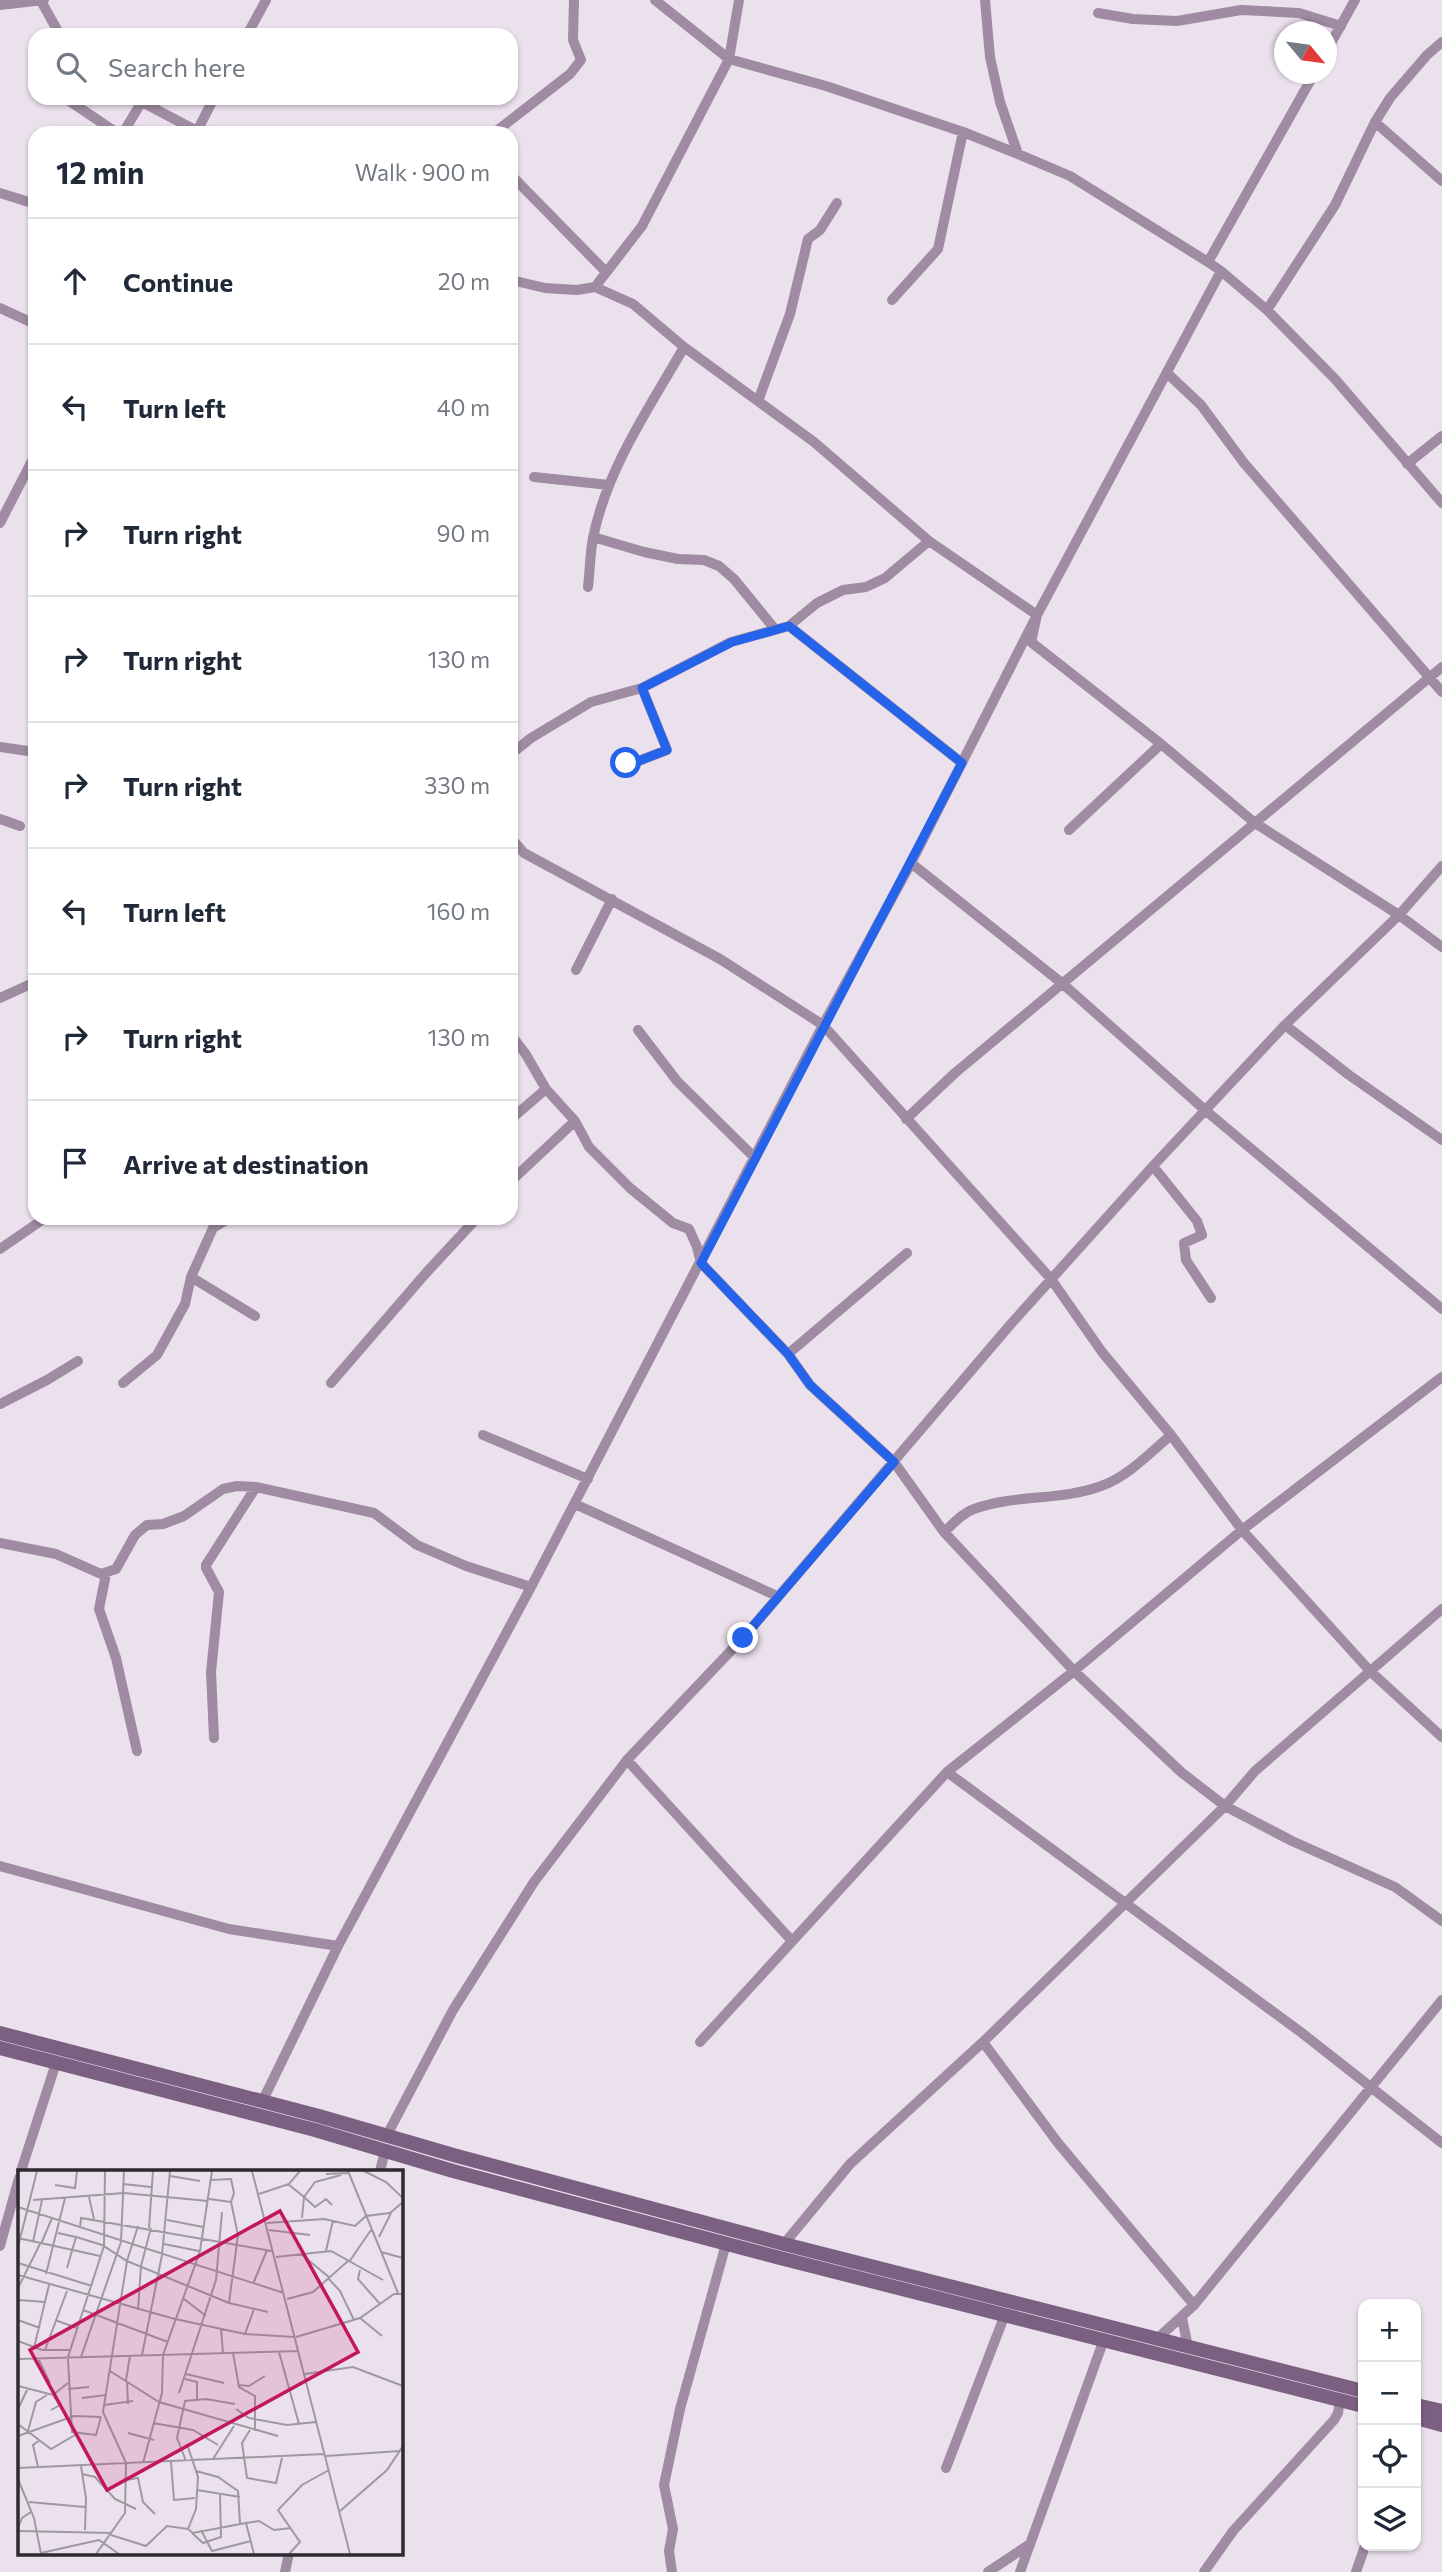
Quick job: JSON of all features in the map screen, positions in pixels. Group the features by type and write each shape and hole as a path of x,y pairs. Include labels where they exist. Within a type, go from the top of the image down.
{"street":[{"path":"251,28 266,0"},
{"path":"503,126 570,74 581,60 573,40 573,0"},
{"path":"655,0 729,59 826,86 963,132 1070,176 1208,262 1267,310 1335,379 1442,503"},
{"path":"595,287 642,226 729,59 739,0"},
{"path":"985,0 990,57 1000,102 1018,154"},
{"path":"1337,33 1355,0"},
{"path":"0,5 43,1 56,28"},
{"path":"1098,13 1133,19 1177,21 1241,10 1299,13 1341,26"},
{"path":"1267,310 1335,205 1374,122 1391,98 1441,45"},
{"path":"1208,262 1308,84"},
{"path":"75,105 107,126"},
{"path":"126,126 140,105"},
{"path":"151,105 186,126"},
{"path":"199,126 210,105"},
{"path":"1374,122 1442,181"},
{"path":"892,300 938,248 963,132"},
{"path":"518,183 564,232 607,272"},
{"path":"0,193 28,202"},
{"path":"758,401 790,314 808,239 820,230 837,203"},
{"path":"262,2102 338,1946 575,1504 823,1025 911,863 1037,615 1221,271"},
{"path":"518,282 545,288 577,290 595,287 633,304 684,347 814,442 929,541 1037,615"},
{"path":"0,309 28,321"},
{"path":"588,586 593,537 609,485 630,441 684,347"},
{"path":"1167,373 1201,405 1244,463 1442,692"},
{"path":"1407,464 1442,436"},
{"path":"1,519 28,468"},
{"path":"534,477 609,485"},
{"path":"593,537 644,552 678,559 704,560 719,566 734,579 774,628"},
{"path":"518,748 591,702 642,688 732,642 774,628 789,626 817,603 843,590 866,587 886,578 929,541"},
{"path":"1037,615 1031,642 1161,744 1255,823 1399,915 1442,947"},
{"path":"789,626 962,763"},
{"path":"906,1119 955,1073 1442,667"},
{"path":"626,763 667,750 642,688"},
{"path":"1069,830 1161,744"},
{"path":"0,747 28,751"},
{"path":"0,819 20,826"},
{"path":"518,846 524,853 720,959 823,1025 1051,1279 1102,1352 1171,1435 1242,1530 1370,1671 1442,1737"},
{"path":"911,863 1063,984 1205,1110 1442,1309"},
{"path":"387,2135 453,2010 534,1882 626,1760 699,1686 1051,1279 1153,1166 1285,1026 1399,915 1442,866"},
{"path":"576,970 612,899"},
{"path":"0,998 28,985"},
{"path":"1285,1026 1442,1140"},
{"path":"638,1030 677,1080 755,1158"},
{"path":"518,1044 546,1088 575,1121 589,1147 630,1188 673,1223 689,1229 698,1247 701,1263 788,1354 810,1385 894,1462 944,1532 1074,1671 1181,1772 1225,1807 1292,1841 1395,1887 1442,1921"},
{"path":"518,1113 546,1088"},
{"path":"518,1174 575,1121"},
{"path":"1153,1166 1198,1221 1202,1235 1184,1243 1186,1260 1211,1298"},
{"path":"0,1249 35,1225"},
{"path":"123,1383 157,1355 184,1304 191,1278 213,1228 218,1225"},
{"path":"331,1383 426,1272 470,1225"},
{"path":"788,1354 908,1253"},
{"path":"191,1278 255,1315"},
{"path":"0,1404 78,1361"},
{"path":"700,2042 947,1772 1074,1671 1242,1530 1442,1377"},
{"path":"483,1435 588,1479"},
{"path":"944,1532 975,1508 1030,1497 1080,1492 1104,1485 1136,1465 1171,1435"},
{"path":"0,1543 56,1554 106,1574 117,1569 135,1535 147,1525 163,1524 184,1516 223,1489 237,1486 256,1487 374,1513 416,1545 466,1566 531,1587"},
{"path":"214,1738 211,1672 219,1592 206,1565 256,1487"},
{"path":"575,1504 777,1596"},
{"path":"106,1574 99,1609 116,1658 137,1751"},
{"path":"784,2244 850,2164 983,2042 1225,1807 1255,1772 1442,1609"},
{"path":"626,1760 792,1941"},
{"path":"947,1772 1302,2033 1442,2143"},
{"path":"0,1866 229,1929 338,1946"},
{"path":"1157,2339 1194,2305 1442,2000"},
{"path":"0,2033 784,2244 1358,2390"},
{"path":"983,2042 1058,2143 1194,2305"},
{"path":"0,2048 315,2130 453,2171 726,2244 1358,2405"},
{"path":"21,2170 56,2063"},
{"path":"380,2170 385,2151"},
{"path":"453,2171 457,2156"},
{"path":"0,2246 18,2182"},
{"path":"672,2572 669,2551 673,2529 664,2485 680,2409 726,2244"},
{"path":"946,2468 1004,2316"},
{"path":"1182,2318 1188,2347"},
{"path":"1020,2572 1103,2342"},
{"path":"1204,2572 1233,2531 1334,2420 1340,2400"},
{"path":"1421,2406 1442,2412"},
{"path":"1421,2419 1442,2425"},
{"path":"988,2572 1030,2544"},
{"path":"1356,2572 1364,2551"},
{"path":"285,2572 289,2554"}],"route":[{"path":"626,763 667,750 642,688 732,642 774,628 789,626 962,763 701,1263 788,1354 810,1385 894,1462 743,1638"}]}
